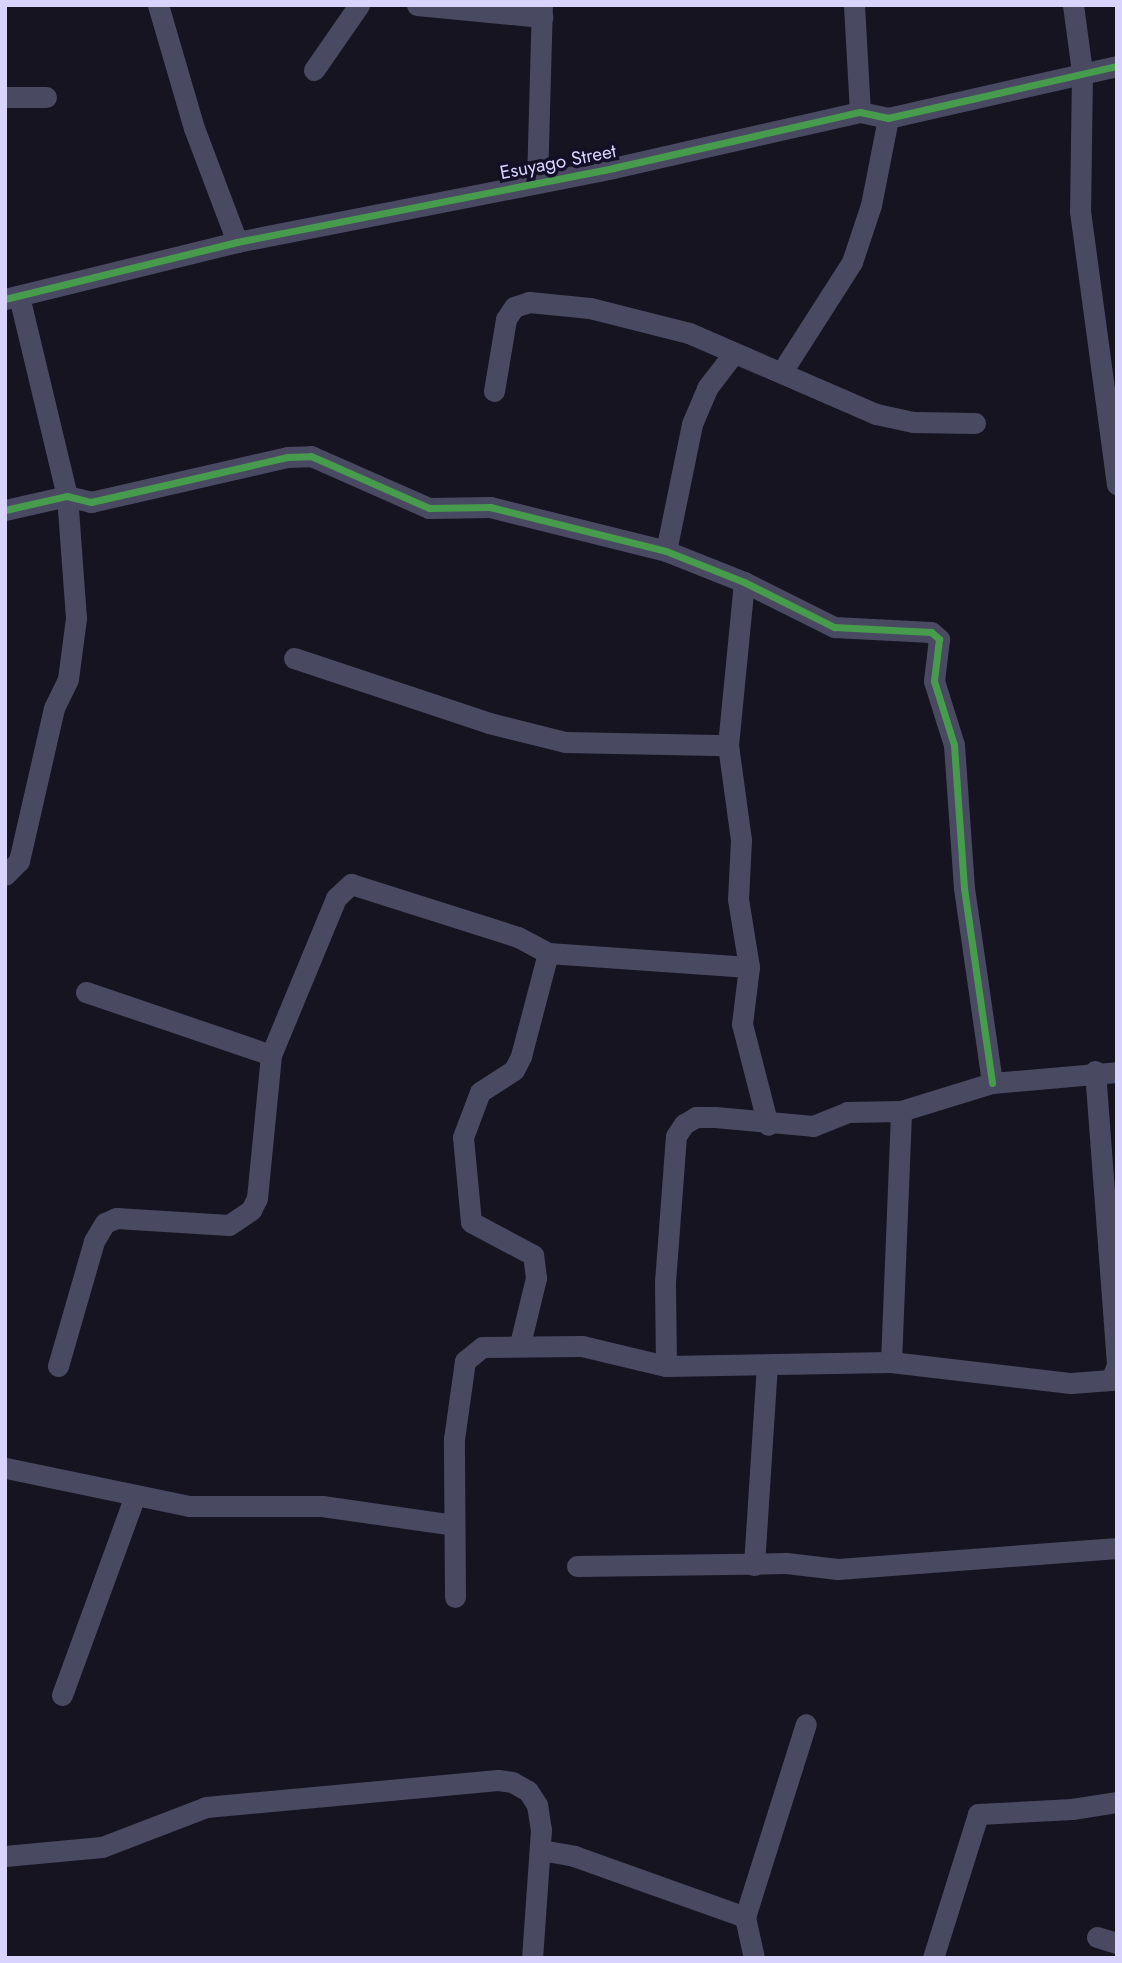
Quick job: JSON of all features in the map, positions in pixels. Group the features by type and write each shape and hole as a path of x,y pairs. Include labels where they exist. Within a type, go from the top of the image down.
{"street":[{"path":"158,5 194,128 237,242"},
{"path":"314,70 359,5"},
{"path":"417,5 542,11 537,182"},
{"path":"854,5 860,112"},
{"path":"1073,5 1082,72 1080,211 1117,485"},
{"name":"Esuyago Street","path":"12,298 237,242 537,182 860,112 888,118 1117,66"},
{"path":"5,97 46,97"},
{"path":"783,370 852,262 871,205 888,118"},
{"path":"5,875 19,861 54,708 68,679 76,618 67,496 12,298"},
{"path":"494,391 506,319 514,307 529,302 590,308 689,333 734,353 783,370 876,414 913,422 975,423"},
{"path":"666,551 692,424 707,388 734,353"},
{"path":"5,510 67,496 91,502 299,455 429,508 490,507 666,551 744,582 834,626 931,632 939,639 934,681 954,745 964,888 992,1083"},
{"path":"744,582 728,744 741,840 738,899 749,967 742,1024 768,1125"},
{"path":"294,658 489,723 565,742 728,744"},
{"path":"58,1366 94,1241 105,1223 116,1217 229,1225 251,1210 257,1198 271,1055 336,898 351,884 518,937 548,953 749,967"},
{"path":"520,1344 536,1278 533,1255 471,1222 463,1137 480,1092 514,1070 521,1056 548,953"},
{"path":"86,992 271,1055"},
{"path":"455,1597 454,1439 465,1362 482,1346 582,1346 666,1366 891,1362 1071,1383 1111,1380 1117,1364 1095,1071"},
{"path":"666,1366 665,1282 676,1136 696,1117 768,1125 813,1126 861,1110 901,1111 992,1083 1095,1071 1117,1072"},
{"path":"891,1362 901,1111"},
{"path":"754,1566 767,1365"},
{"path":"6,1468 134,1498 212,1508 322,1506 453,1525"},
{"path":"62,1695 134,1498"},
{"path":"577,1566 754,1566 786,1563 838,1569 1117,1548"},
{"path":"754,1958 745,1917 806,1724"},
{"path":"5,1856 102,1847 206,1807 498,1780 528,1791 537,1805 541,1850 532,1958"},
{"path":"933,1958 978,1814 1117,1802"},
{"path":"541,1850 574,1856 745,1917"}],"cycle path":[{"path":"5,299 237,242 613,168 860,112 888,118 1117,66"},
{"path":"5,510 67,496 91,502 287,457 311,456 429,508 490,507 666,551 744,582 834,627 931,632 939,639 934,681 954,745 964,888 992,1083"}]}
